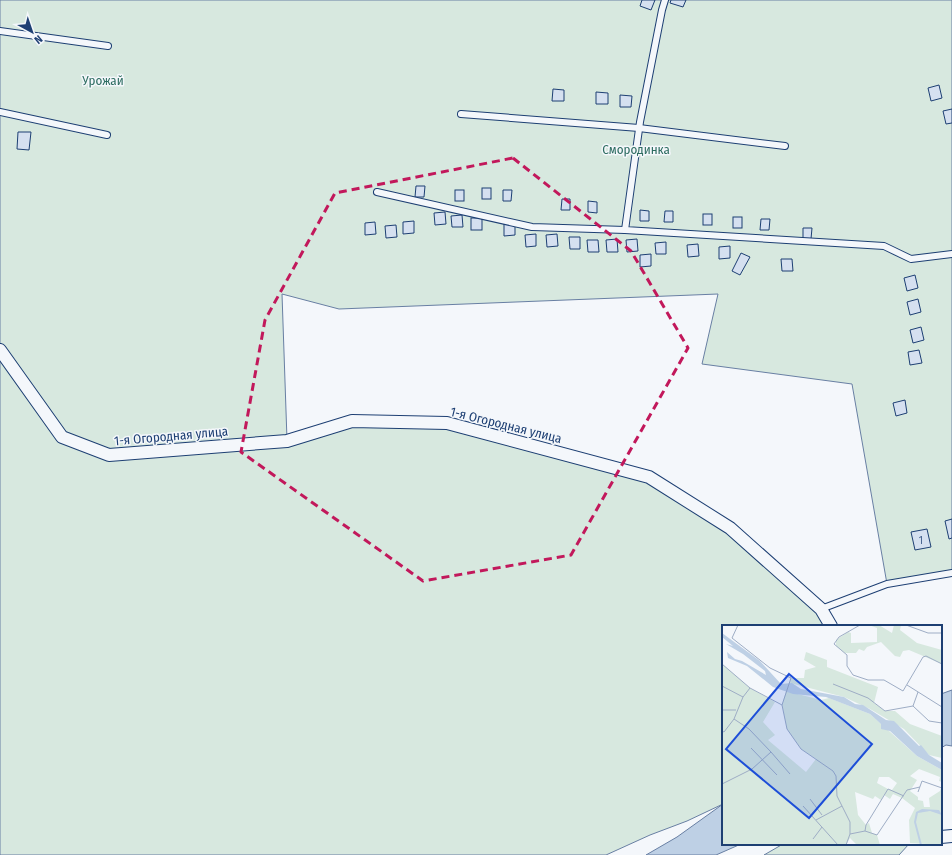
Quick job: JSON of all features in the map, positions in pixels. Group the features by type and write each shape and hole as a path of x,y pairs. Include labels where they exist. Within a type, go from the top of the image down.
{"street":[{"name":"1-я Огородная улица","path":"0,350 62,437 110,455 287,440 352,421 447,423 649,477 730,528 822,609 830,625"},
{"path":"942,837 952,836"}],"lane":[{"path":"625,230 639,128 665,0"},
{"path":"0,31 108,46"},
{"path":"0,112 108,135"},
{"path":"461,114 639,128 785,146"},
{"path":"377,192 532,227 625,230 884,246 910,259 952,254"},
{"path":"822,609 887,584 952,572"}],"highlighted area":[{"path":"513,158 631,251 688,348 571,555 423,581 241,452 265,320 335,193"}],"green space":[{"path":"0,0 952,0 952,573 887,584 852,384 702,364 718,294 339,309 282,294 287,440 352,421 447,423 649,477 730,528 829,625 722,625 722,804 606,855 0,855"},
{"path":"781,845 908,845 899,855 764,855"}],"water":[{"path":"952,690 952,746 946,745 942,747 942,694"},
{"path":"722,805 722,845 739,845 716,855 646,855 677,837"}],"building":[{"path":"642,0 655,0 651,10 640,6"},
{"path":"671,0 686,0 683,7 670,3"},
{"path":"939,85 942,98 931,101 928,88"},
{"path":"553,89 564,90 564,101 552,101"},
{"path":"596,92 608,93 608,104 596,104"},
{"path":"620,95 632,96 631,107 620,107"},
{"path":"952,109 952,123 946,124 943,111"},
{"path":"18,132 31,132 29,150 17,149"},
{"path":"416,186 425,186 424,197 415,197"},
{"path":"482,188 491,188 491,199 482,199"},
{"path":"455,190 464,190 464,201 455,201"},
{"path":"503,190 512,190 511,201 503,201"},
{"path":"562,199 570,199 570,210 561,210"},
{"path":"588,201 597,202 597,213 588,212"},
{"path":"640,210 649,211 649,221 640,221"},
{"path":"665,211 673,211 673,222 664,222"},
{"path":"445,212 446,224 435,225 434,213"},
{"path":"703,214 712,214 712,225 703,225"},
{"path":"462,215 463,227 452,227 451,216"},
{"path":"733,217 742,217 742,228 733,228"},
{"path":"471,218 482,218 482,230 471,230"},
{"path":"761,219 770,219 769,230 760,230"},
{"path":"414,221 414,233 403,234 403,222"},
{"path":"375,222 376,234 365,235 365,223"},
{"path":"515,223 515,235 504,236 504,224"},
{"path":"396,225 397,237 386,238 385,226"},
{"path":"803,228 812,228 811,239 803,239"},
{"path":"536,234 536,246 526,247 525,235"},
{"path":"557,234 558,246 547,247 546,235"},
{"path":"569,237 580,237 580,249 570,249"},
{"path":"617,239 618,252 607,252 606,240"},
{"path":"637,239 638,251 627,252 626,240"},
{"path":"587,240 598,240 599,252 588,252"},
{"path":"666,242 666,254 656,254 655,243"},
{"path":"698,244 699,256 688,257 687,245"},
{"path":"730,246 730,258 719,259 719,247"},
{"path":"741,253 750,257 740,275 732,271"},
{"path":"651,254 651,266 640,267 640,255"},
{"path":"781,259 792,259 793,271 782,271"},
{"path":"915,275 918,288 907,291 904,278"},
{"path":"918,299 921,312 910,315 907,302"},
{"path":"921,327 924,340 913,343 910,330"},
{"path":"919,350 922,363 910,365 908,352"},
{"path":"905,400 907,413 896,416 893,403"},
{"path":"952,519 952,538 949,539 945,521"},
{"path":"927,529 931,547 915,550 911,532"}],"park label":[{"name":"Урожай","path":"103,80"},
{"name":"Смородинка","path":"636,149"}]}
